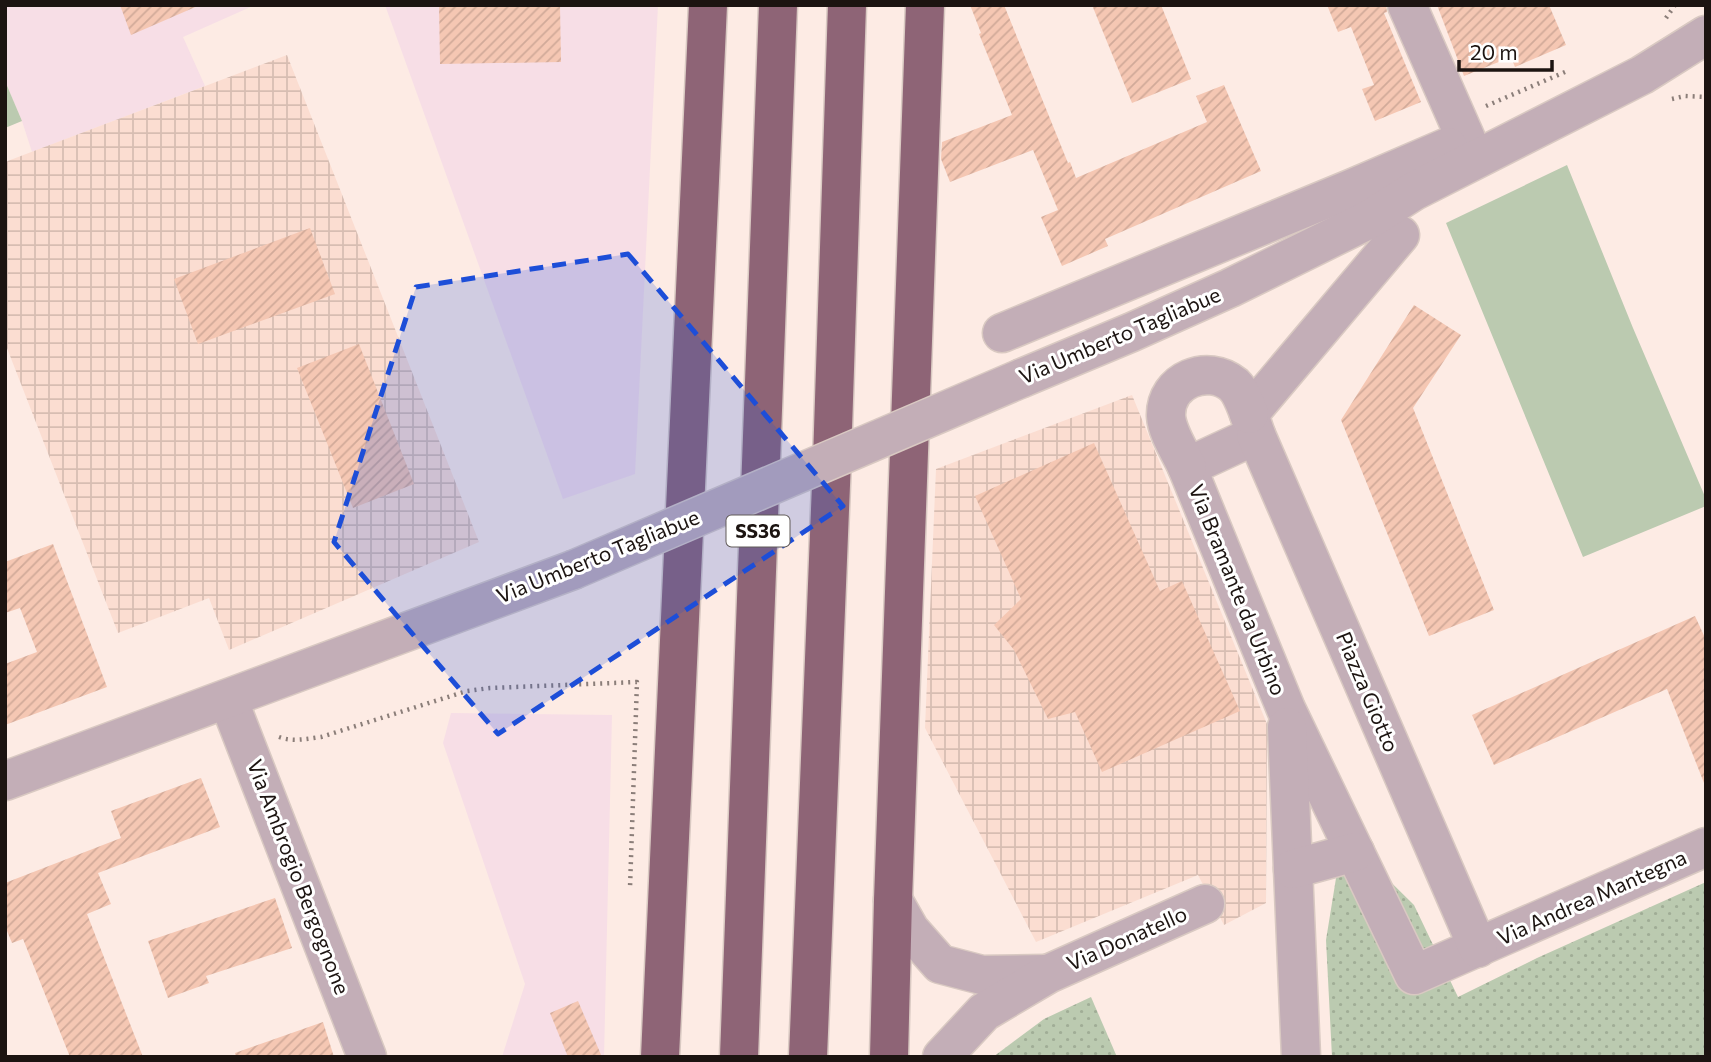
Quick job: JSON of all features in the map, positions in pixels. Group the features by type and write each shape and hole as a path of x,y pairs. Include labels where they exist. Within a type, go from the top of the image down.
{"highway":[{"path":"660,1057 708,5"},
{"name":"SS36","path":"738,1057 778,5"},
{"path":"808,1057 833,447 847,5"},
{"path":"889,1057 925,5"}],"street":[{"path":"1407,5 1466,139"},
{"name":"Via Umberto Tagliabue","path":"1002,332 1374,214 1466,139 1647,85 1706,35"},
{"name":"Via Umberto Tagliabue","path":"5,781 573,570 1132,332 1218,293 1414,191 1647,85 1668,68 1706,62"},
{"name":"Via Bramante da Urbino","path":"1374,214 1253,425 1187,467 1286,709 1414,975 1478,948"},
{"path":"1187,467 1167,425 1166,413 1177,387 1185,380 1206,374 1227,380 1237,387 1243,397 1253,425"},
{"name":"Piazza Giotto","path":"1253,425 1478,948"},
{"name":"Via Ambrogio Bergognone","path":"228,699 367,1057"},
{"name":"Via Bramante da Urbino","path":"1286,709 1301,1057"},
{"name":"Via Andrea Mantegna","path":"1478,948 1706,847"},
{"path":"1293,869 1355,852"},
{"name":"Via Donatello","path":"893,900 910,930 940,964 982,975 1048,974"},
{"name":"Via Donatello","path":"942,1057 984,1012 1048,974 1206,904"}],"path":[{"path":"1647,85 1685,96 1706,97"},
{"path":"274,736 287,740 321,737 467,691 637,682 630,896"}],"highlighted area":[{"path":"628,254 843,506 498,734 334,542 416,287"}],"shaded area":[{"path":"5,5 255,5 183,37 205,86 32,152 5,81"},
{"path":"385,5 658,5 635,474 563,499"},
{"path":"287,55 479,542 229,650 209,598 118,633 5,343 5,162"},
{"path":"1132,395 1267,724 1266,903 1224,925 1198,875 1036,942 925,728 936,469"},
{"path":"451,713 612,715 604,1057 502,1057 525,984 443,743"}],"green space":[{"path":"5,81 22,121 5,128"},
{"path":"1567,165 1706,499 1706,506 1583,557 1446,223"},
{"path":"1343,835 1414,905 1458,997 1537,958 1706,882 1706,1057 1332,1057 1326,940"},
{"path":"1091,997 1117,1057 993,1057 1044,1019"}],"building":[{"path":"120,5 200,5 131,35"},
{"path":"439,5 560,5 561,62 440,64"},
{"path":"970,5 1004,5 1076,178 1207,122 1196,96 1224,85 1261,171 1105,239 1108,246 1062,266 1041,217 1058,210 1033,150 950,182 941,159 942,142 1012,115"},
{"path":"1092,5 1161,5 1191,79 1132,103"},
{"path":"1327,5 1386,5 1387,12 1384,13 1421,102 1375,121 1362,89 1374,85 1351,27 1338,32"},
{"path":"1437,5 1549,5 1566,45 1515,67 1511,57 1464,76"},
{"path":"310,228 335,294 198,344 174,279"},
{"path":"1414,305 1461,335 1413,408 1494,610 1429,636 1341,420"},
{"path":"359,344 414,484 353,508 297,368"},
{"path":"1094,443 1160,591 1182,581 1240,711 1102,772 1075,712 1048,719 1014,650 994,625 1021,599 975,496"},
{"path":"53,544 107,687 5,725 5,664 37,652 20,608 5,613 5,562"},
{"path":"1695,616 1706,640 1706,783 1667,689 1494,765 1472,715"},
{"path":"201,778 220,827 98,873 111,904 87,914 143,1057 70,1057 23,939 12,943 5,926 5,883 121,838 111,811"},
{"path":"275,898 292,948 206,976 209,983 168,998 148,941"},
{"path":"578,1001 602,1057 568,1057 550,1013"},
{"path":"323,1022 334,1057 236,1057 235,1053"}]}
